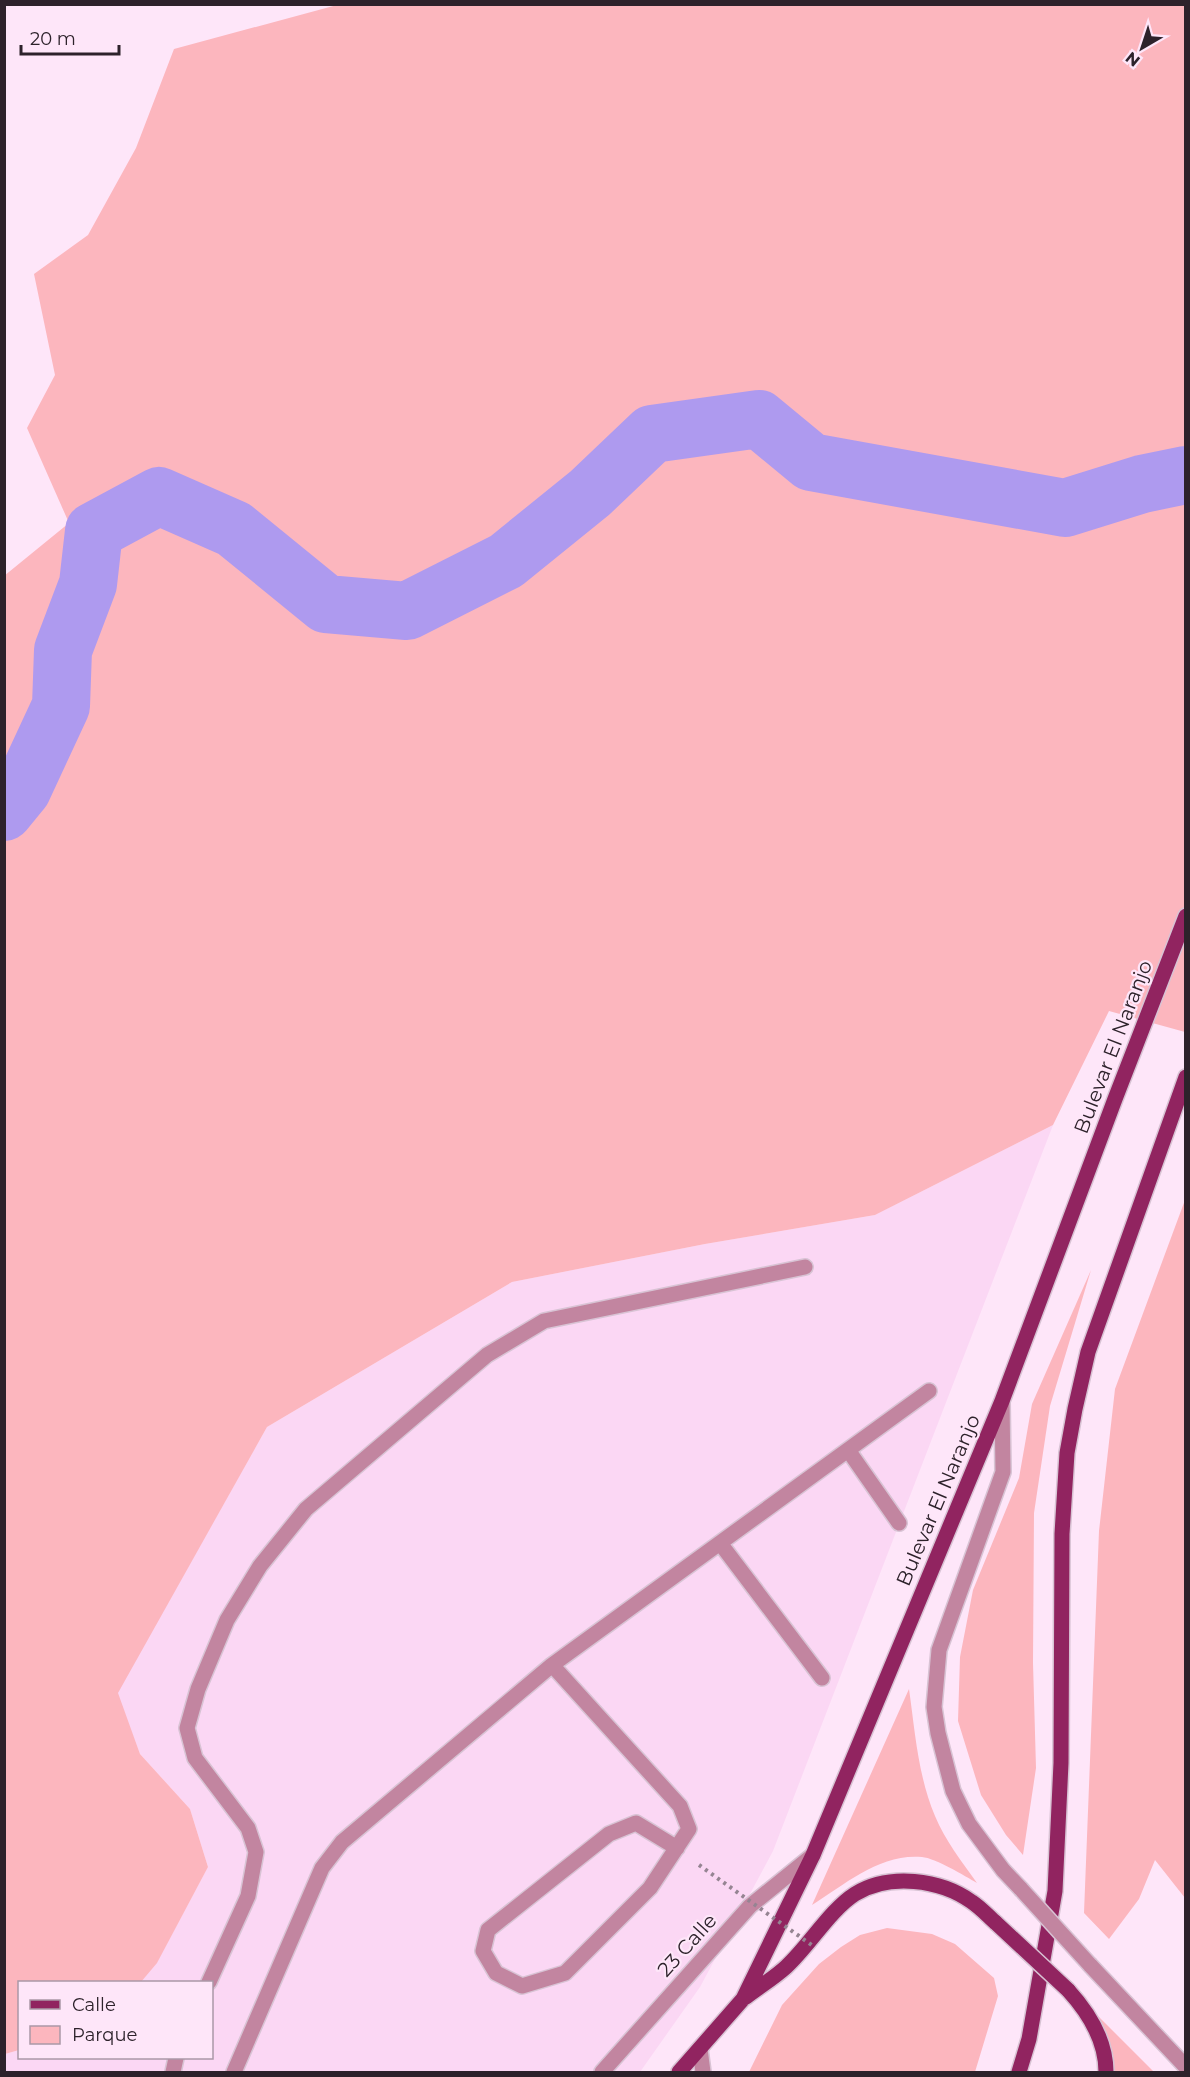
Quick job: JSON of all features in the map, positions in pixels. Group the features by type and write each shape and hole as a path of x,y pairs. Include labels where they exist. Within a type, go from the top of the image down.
{"main road":[{"name":"Bulevar El Naranjo","path":"679,2073 743,1999 813,1855 1002,1401 1185,916"},
{"path":"1019,2073 1029,2039 1055,1891 1061,1763 1062,1534 1067,1453 1089,1352 1185,1077"},
{"path":"743,1999 786,1968 855,1894 881,1884 897,1881 932,1884 971,1901 1068,1990 1092,2020 1103,2052 1106,2073"}],"street":[{"path":"211,1981 248,1896 256,1852 248,1828 195,1758 187,1728 198,1689 227,1620 260,1566 306,1509 487,1355 543,1321 805,1267"},
{"path":"234,2073 322,1868 342,1842 552,1665 929,1391"},
{"path":"1002,1401 1003,1472 939,1650 934,1707 938,1733 953,1791 969,1824 1004,1870 1185,2067"},
{"path":"848,1450 899,1523"},
{"path":"720,1543 822,1678"},
{"path":"552,1665 680,1806 689,1830 650,1888 565,1973 522,1986 496,1973 483,1951 488,1930 609,1834 636,1823 676,1848"},
{"name":"23 Calle","path":"602,2073 750,1906 813,1855"},
{"path":"700,2049 703,2073"}],"path":[{"path":"699,1865 813,1946"}],"shaded area":[{"path":"1053,1125 773,1851 700,1987 640,2072 5,2072 5,2054 18,2050 18,2059 213,2059 213,1981 142,1981 157,1962 208,1867 190,1809 140,1754 117,1693 267,1427 512,1282 705,1244 875,1215"}],"green space":[{"path":"337,5 1185,5 1185,1032 1109,1011 1053,1125 875,1215 705,1244 512,1282 267,1427 118,1693 140,1754 190,1809 208,1867 157,1963 142,1981 18,1981 18,2050 5,2054 4,576 69,523 27,428 55,375 34,274 88,235 136,148 174,49"},
{"path":"1185,1200 1185,1898 1155,1860 1139,1899 1109,1939 1084,1913 1099,1531 1115,1389"},
{"path":"1091,1270 1050,1406 1034,1513 1033,1663 1036,1768 1023,1855 1006,1835 981,1795 958,1721 960,1657 973,1590 1019,1478 1032,1404"},
{"path":"909,1689 918,1753 929,1801 944,1834 977,1883 934,1861 922,1857 907,1857 892,1860 864,1872 812,1905"},
{"path":"887,1928 932,1934 955,1944 994,1978 998,1996 975,2072 749,2072 782,2005 819,1964 860,1935"},
{"path":"1096,2014 1154,2072 1114,2072 1108,2040"}],"waterway":[{"path":"4,812 22,790 61,706 63,650 88,584 94,531 159,496 234,529 326,604 407,611 506,561 590,493 652,434 759,419 811,462 1065,508 1142,484 1186,475"}]}
